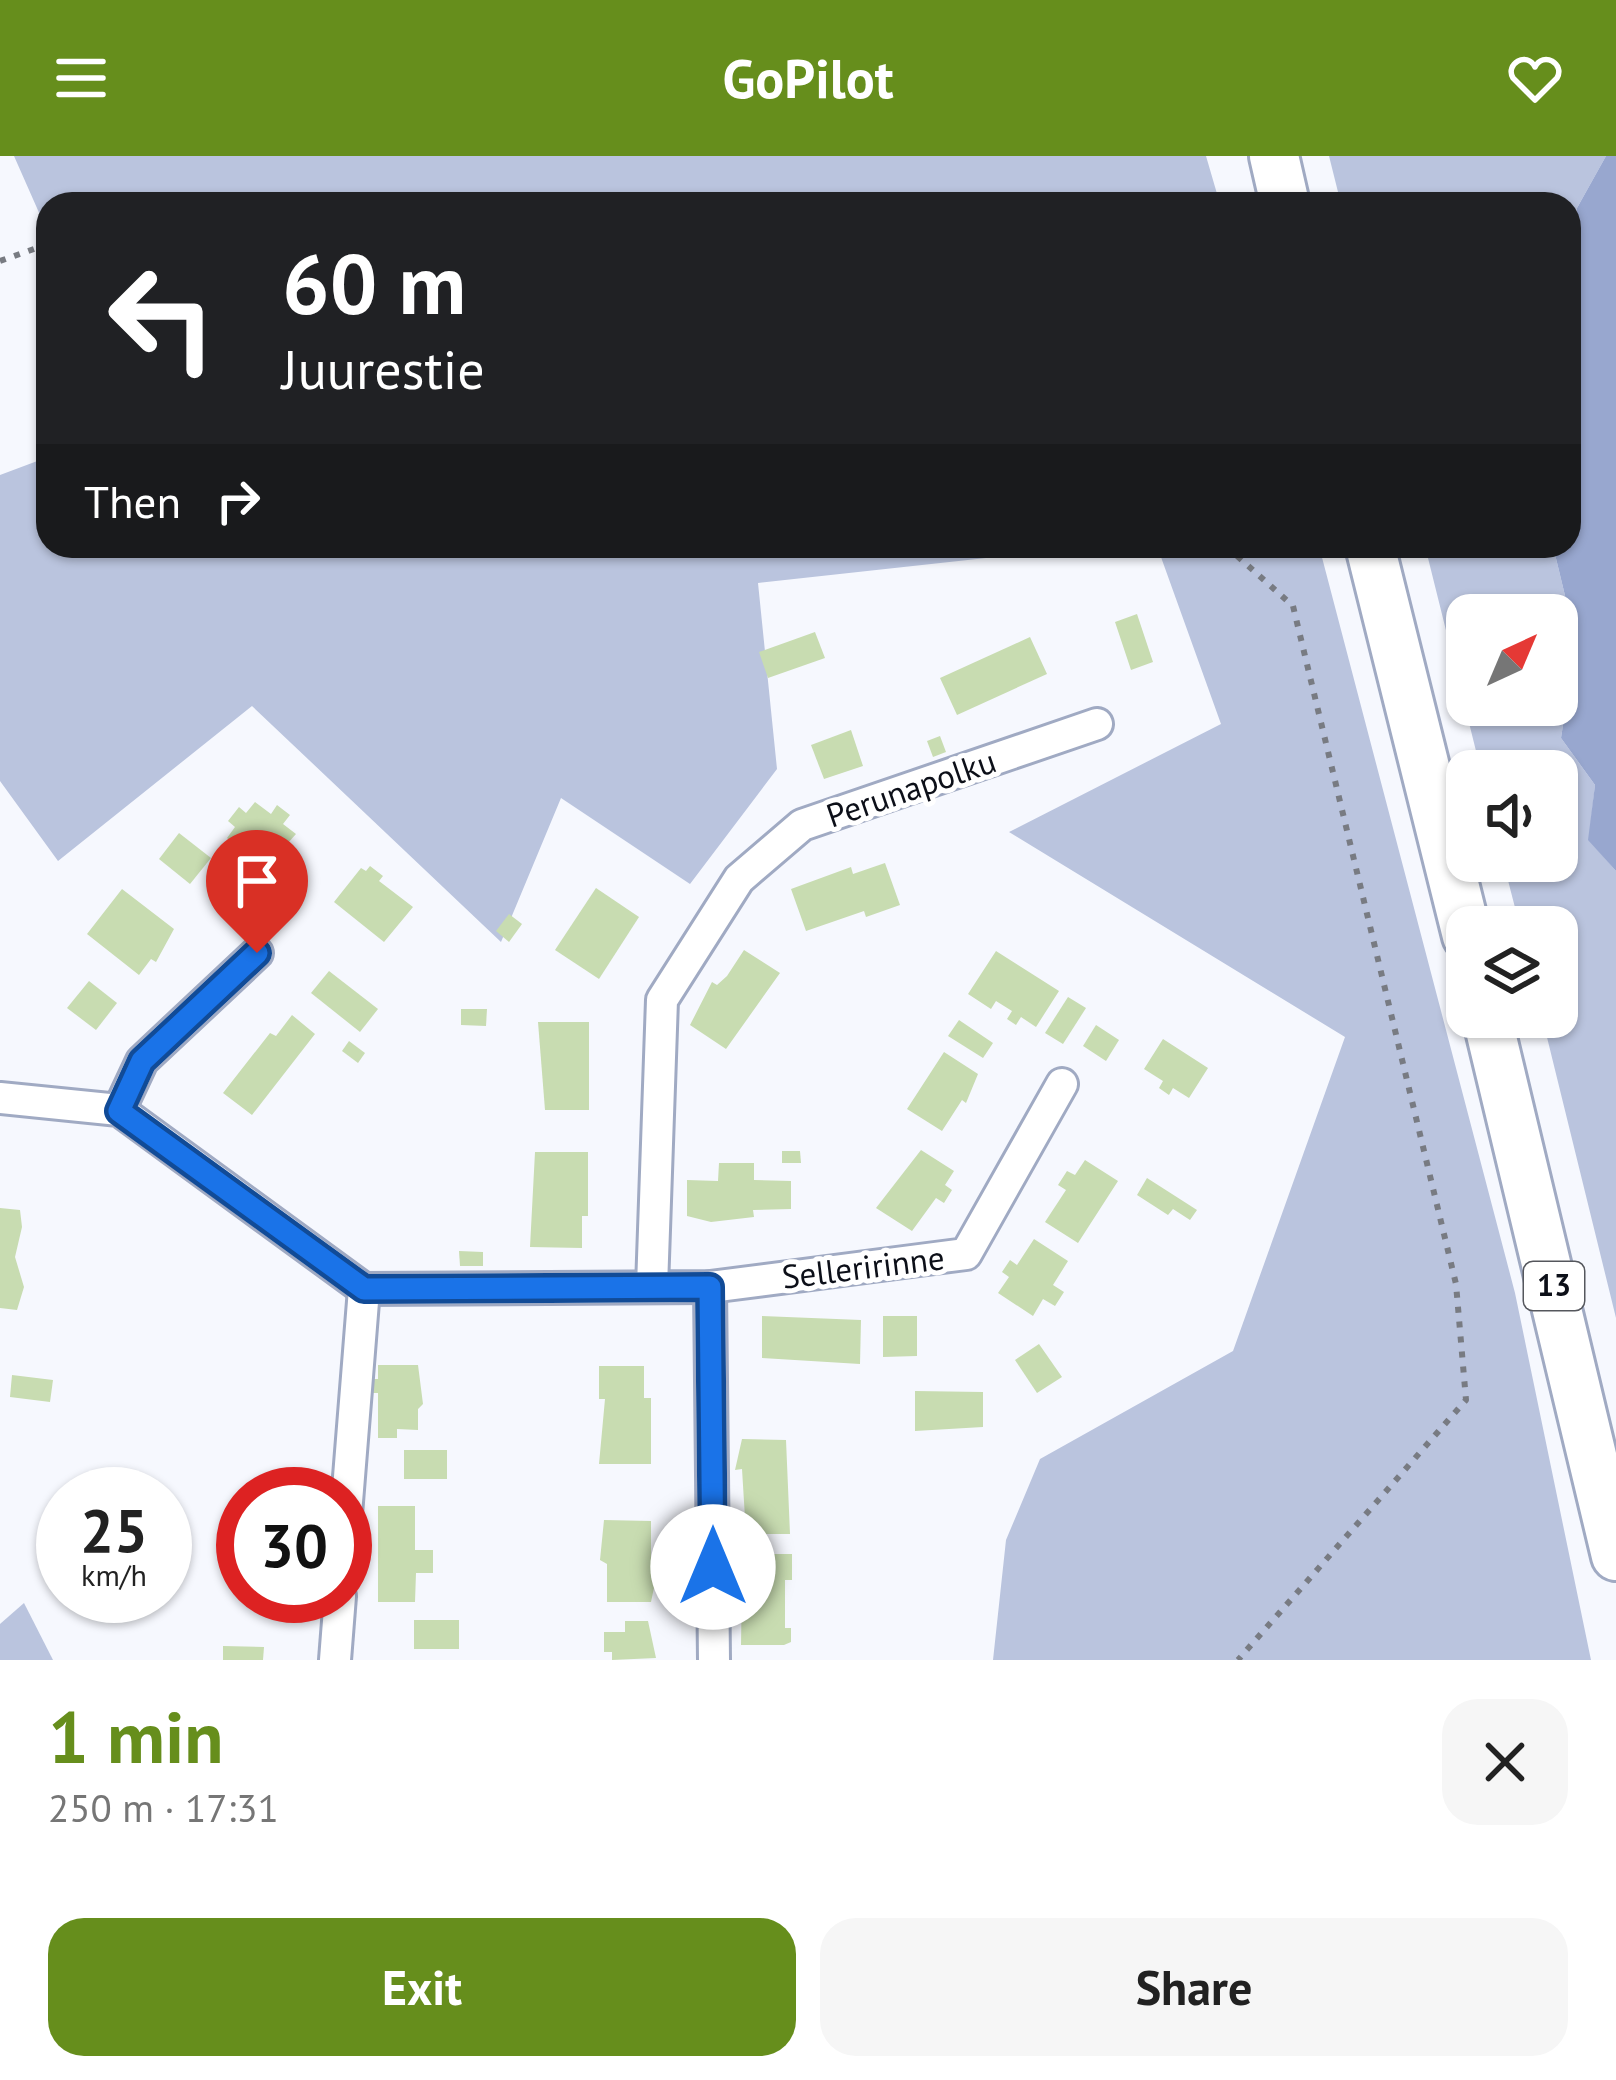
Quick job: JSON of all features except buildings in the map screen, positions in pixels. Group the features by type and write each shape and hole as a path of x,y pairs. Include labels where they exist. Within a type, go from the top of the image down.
{"highway":[{"path":"1274,156 1282,192"},
{"path":"1373,558 1460,906"},
{"name":"13","path":"1492,1038 1616,1556"}],"street":[{"name":"Perunapolku","path":"652,1287 662,1000 739,880 802,825 1096,724"},
{"path":"119,1111 142,1061 257,953"},
{"name":"Selleririnne","path":"710,1287 966,1254 1062,1084"},
{"path":"0,1098 119,1111 364,1289 710,1287 714,1660"},
{"path":"350,1467 364,1289"},
{"path":"334,1660 337,1623"}],"path":[{"path":"0,261 36,248"},
{"path":"1238,1660 1466,1400 1456,1284 1293,606 1239,558"}],"shaded area":[{"path":"14,156 1206,156 1216,192 36,192 36,206"},
{"path":"1329,156 1606,156 1581,201 1581,192 1338,192"},
{"path":"1606,156 1616,156 1616,871 1588,840 1595,785 1578,762 1578,750 1570,750 1561,738 1563,726 1578,726 1578,594 1565,594 1556,558 1581,558 1581,201"},
{"path":"36,462 36,558 986,558 758,583 777,769 690,884 561,798 501,942 252,706 58,861 0,781 0,475"},
{"path":"1161,558 1322,558 1515,1293 1591,1660 993,1660 1006,1540 1040,1459 1233,1351 1345,1037 1009,832 1221,724"},
{"path":"1428,558 1556,558 1565,594 1446,594 1446,630"},
{"path":"1470,726 1563,726 1561,738 1570,750 1476,750"},
{"path":"1578,762 1595,785 1589,840 1616,871 1616,1318 1547,1038 1578,1038 1578,906 1515,906 1508,882 1578,882"},
{"path":"24,1603 53,1660 0,1660 0,1624"}],"route":[{"path":"257,953 142,1061 119,1111 364,1289 710,1287 713,1567"}]}
